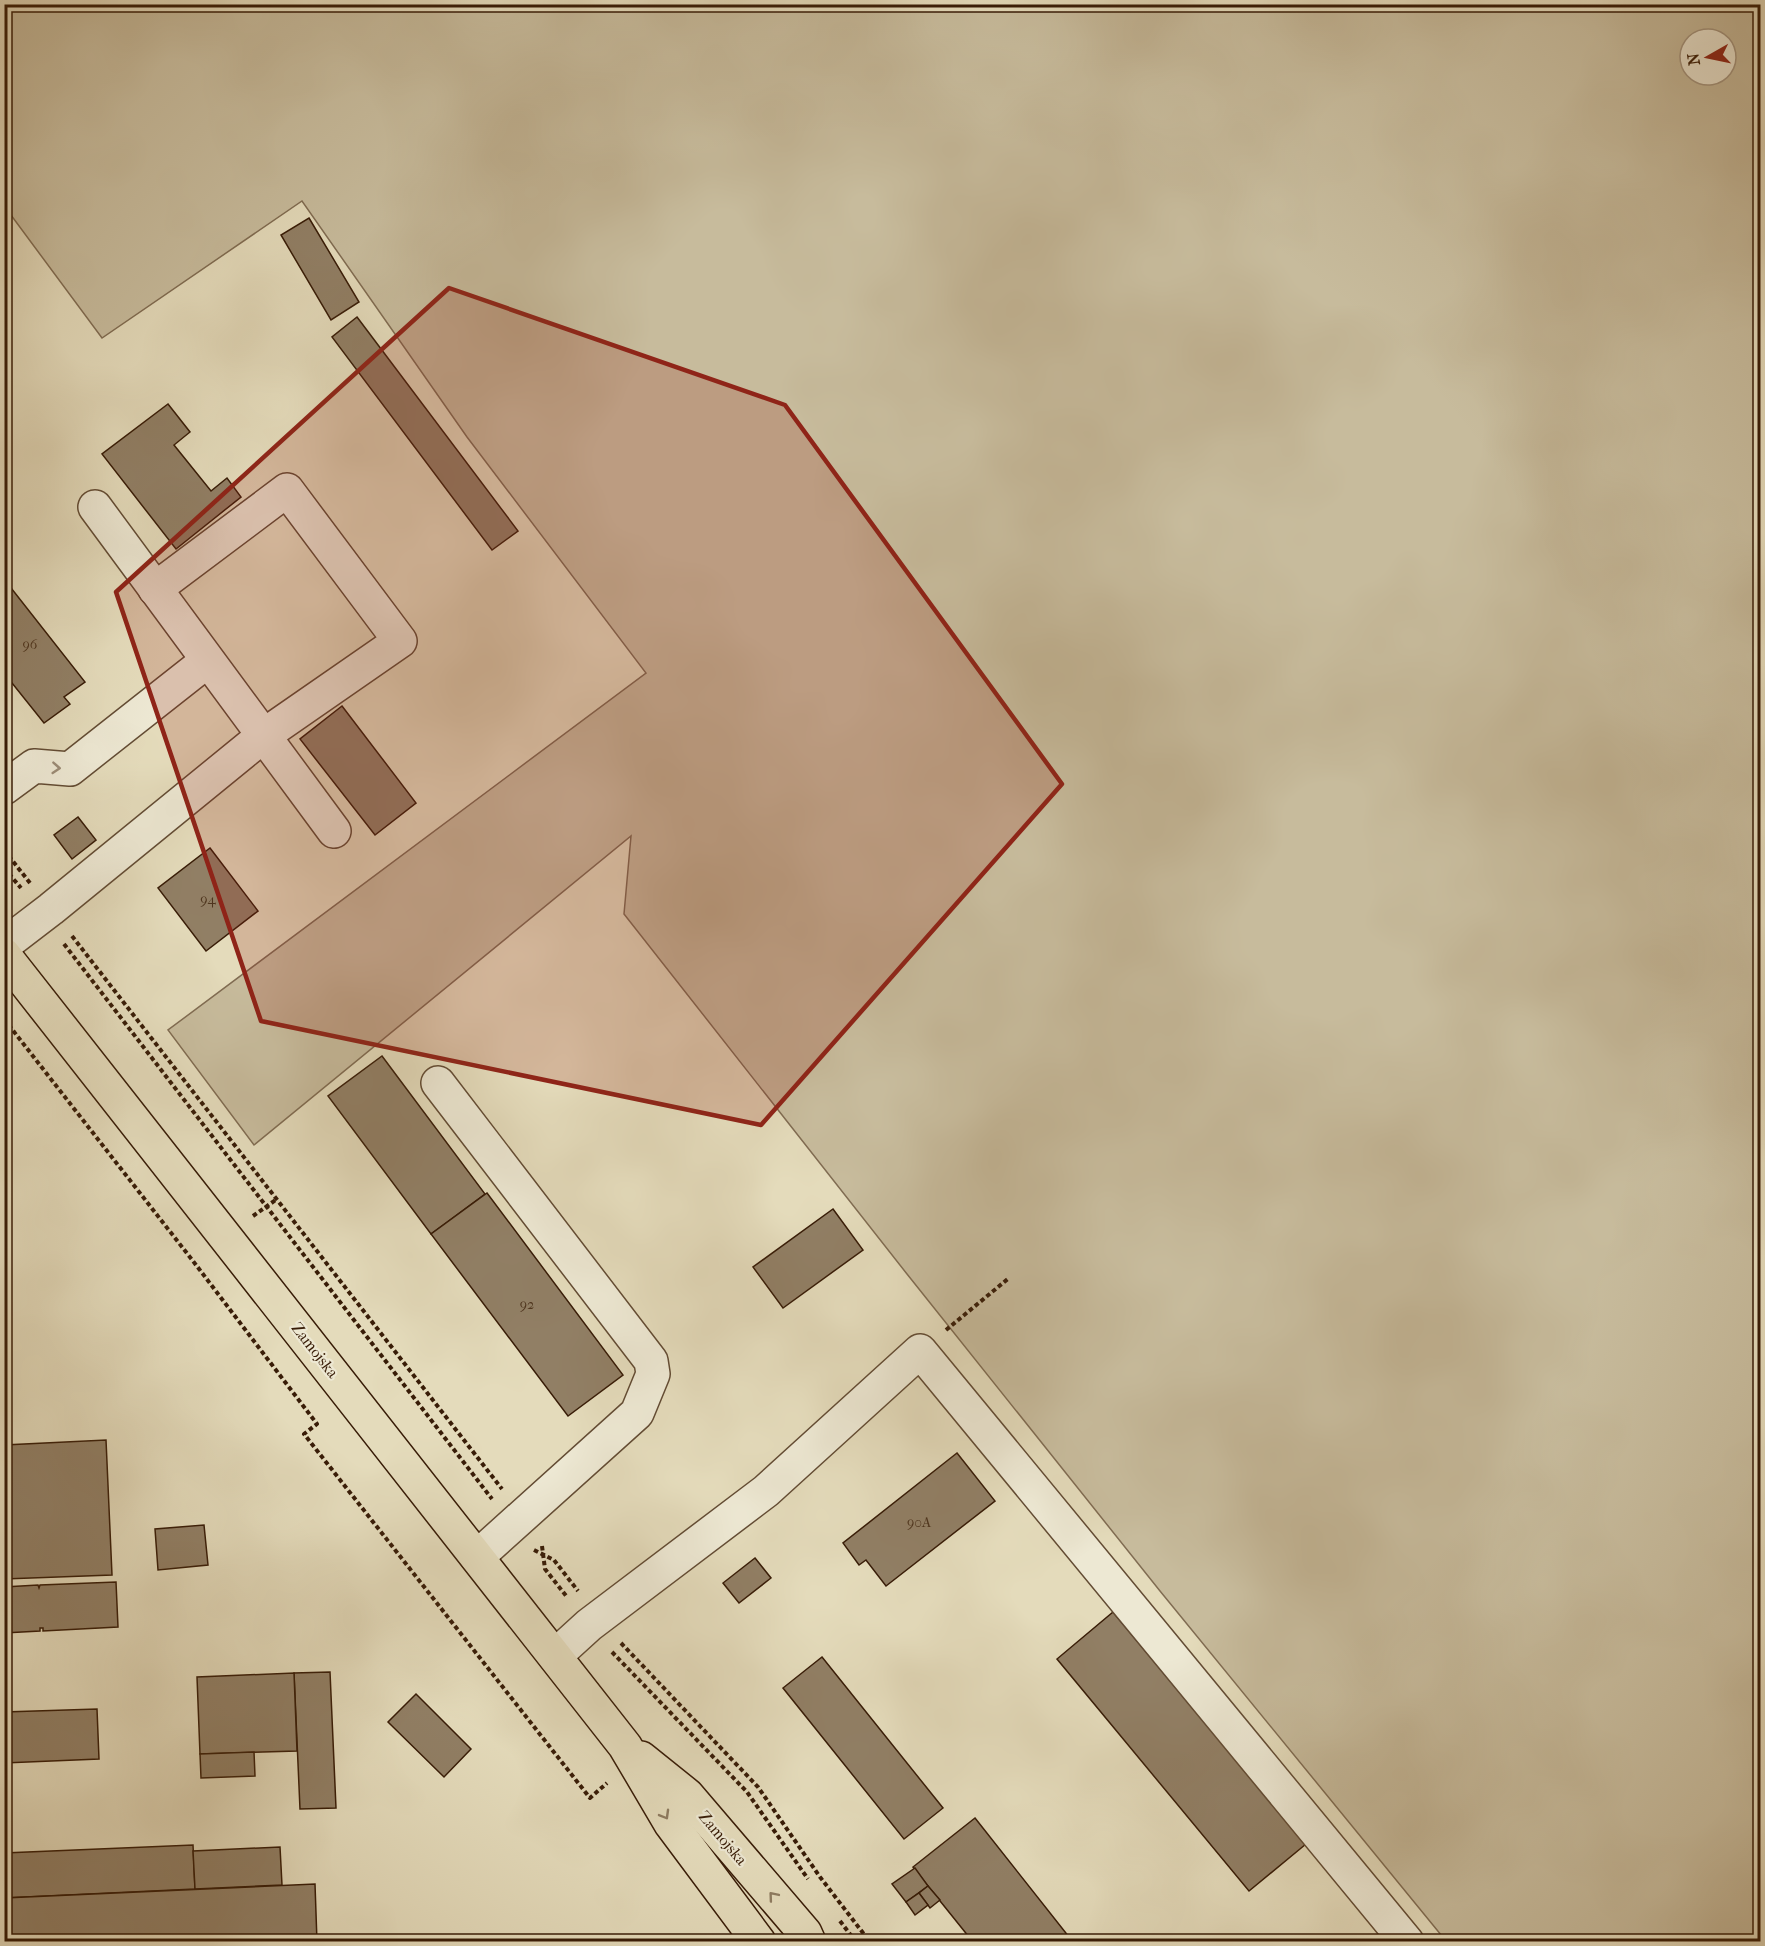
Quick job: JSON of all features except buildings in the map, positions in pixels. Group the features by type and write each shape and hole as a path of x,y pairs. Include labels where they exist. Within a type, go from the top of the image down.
{"main road":[{"name":"Zamojska","path":"4,955 626,1746 671,1824 759,1941"},
{"name":"Zamojska","path":"626,1746 687,1795 805,1933 809,1941"}],"street":[{"path":"4,945 263,736 400,641 287,490 155,589"},
{"path":"95,507 334,831"},
{"path":"4,788 34,766 70,769 207,661"},
{"path":"438,1083 651,1361 653,1374 637,1413 477,1557"},
{"path":"555,1656 594,1622 766,1491 920,1351 1407,1941"}],"path":[{"path":"4,850 46,912 518,1521 541,1540 545,1569 594,1622 758,1787 820,1877 870,1941"},
{"path":"4,868 46,912 518,1521 530,1548 554,1560 609,1648 747,1792 812,1884"},
{"path":"4,1019 317,1424 304,1434 590,1798 611,1779"},
{"path":"920,1351 1009,1278"},
{"path":"839,1919 856,1941"}],"highlighted area":[{"path":"449,288 785,405 1062,784 761,1125 261,1021 116,592"}],"shaded area":[{"path":"5,4 1760,5 1760,1941 1446,1941 1160,1591 624,914 631,836 254,1145 168,1030 646,673 467,437 302,201 102,338 5,207"}]}
